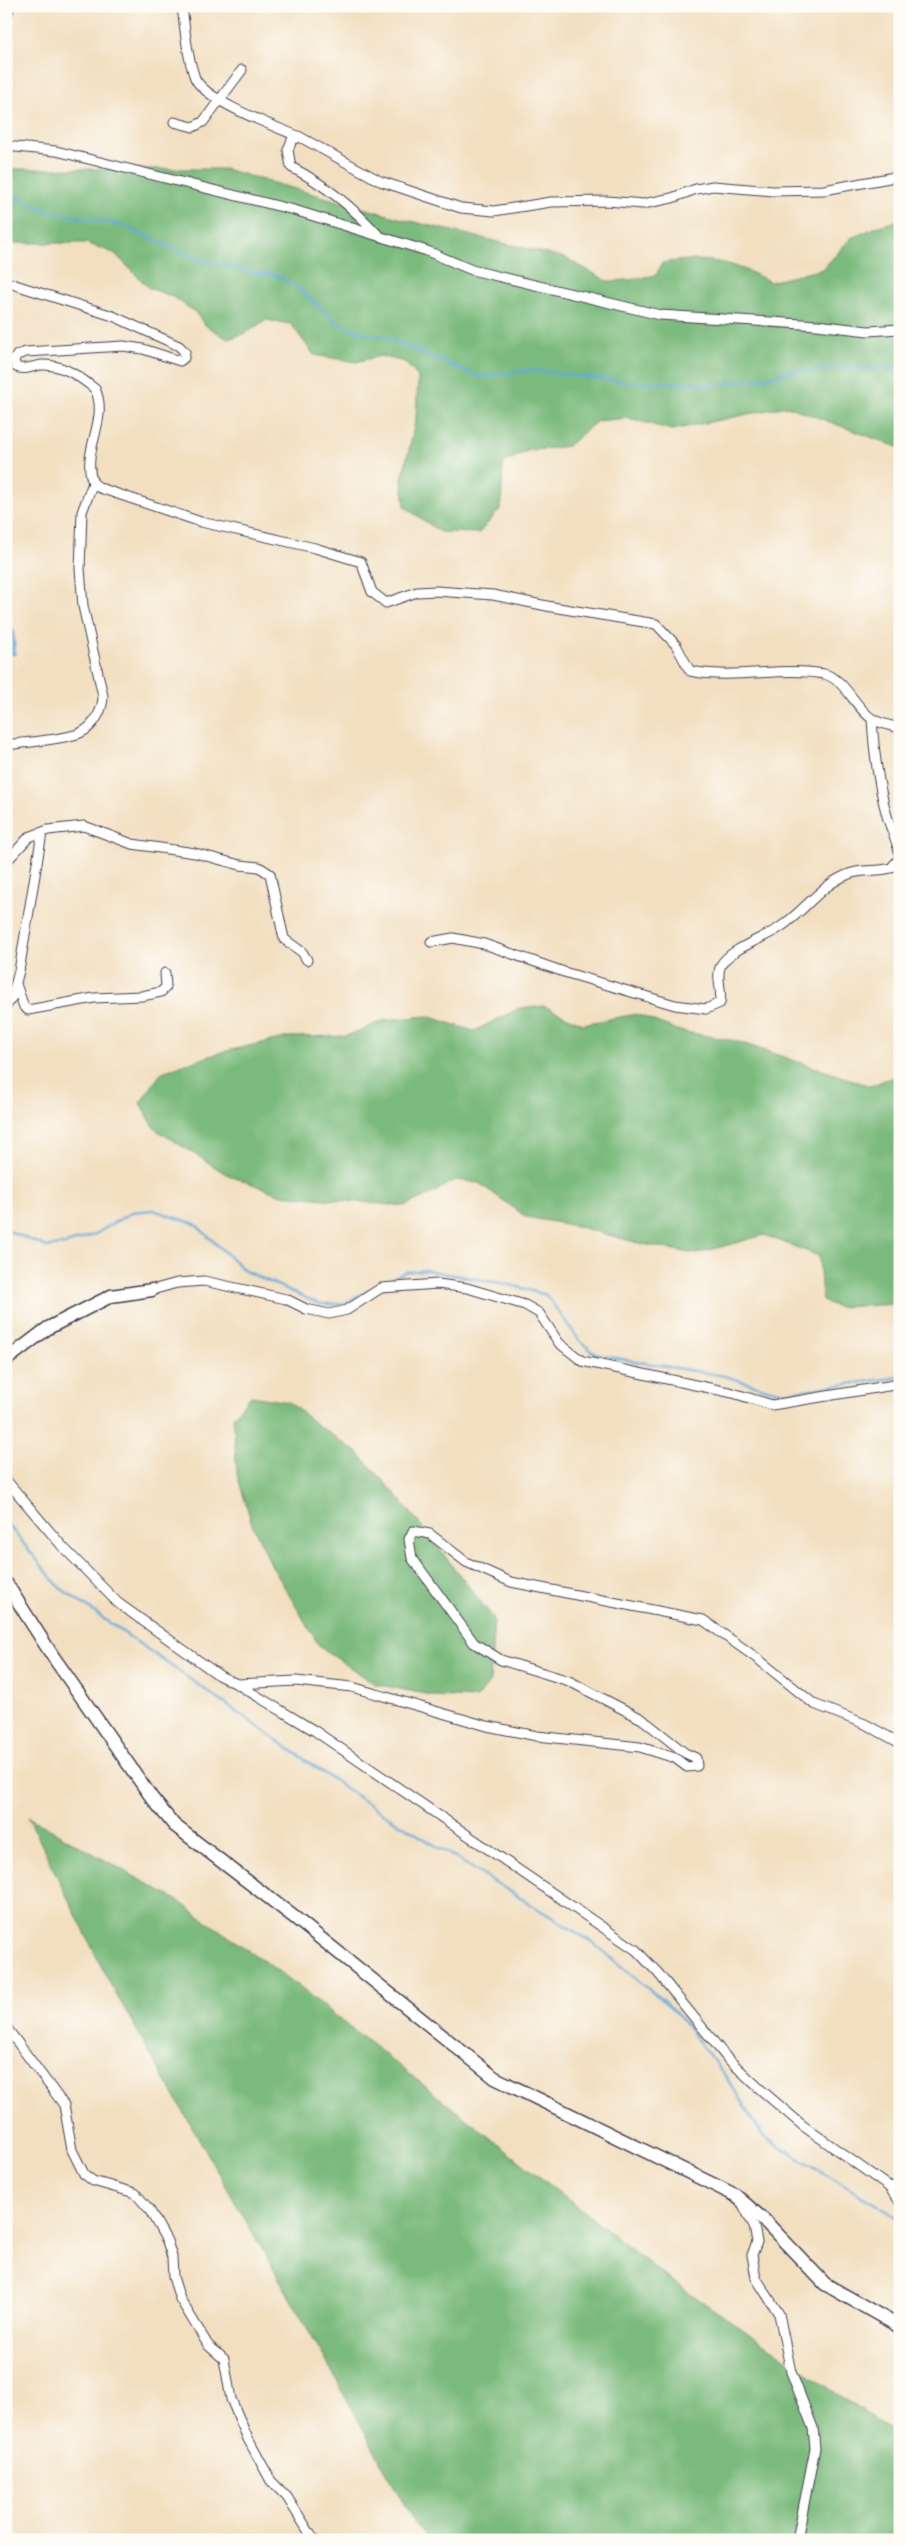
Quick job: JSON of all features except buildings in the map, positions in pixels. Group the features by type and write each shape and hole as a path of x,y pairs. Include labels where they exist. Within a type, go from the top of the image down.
{"street":[{"path":"6,18 10,6"},
{"path":"182,6 189,55 196,80 224,104 300,137 380,181 461,208 494,211 551,202 607,201 643,204 672,198 696,188 713,186 773,191 824,190 900,176"},
{"path":"174,122 192,127 203,122 242,70"},
{"path":"300,137 292,140 288,150 291,167 322,183 356,210 380,237"},
{"path":"6,146 56,151 294,210 427,251 472,270 660,315 817,325 868,331 900,329"},
{"path":"6,282 112,316 179,346 185,352 184,358 180,361 143,349 94,347 26,352 17,355 10,363 22,369 42,366 63,368 96,389 100,407 90,450 89,474 93,483 100,488 201,522 315,548 361,562 372,592 386,604 417,592 436,591 493,595 656,624 676,645 690,671 712,676 805,672 826,675 840,683 872,719 900,728"},
{"path":"6,745 80,733 98,716 103,707 103,696 83,606 80,569 82,512 93,483"},
{"path":"431,942 453,938 484,944 654,999 706,1008 720,1003 722,996 718,975 722,964 729,956 780,927 820,891 848,875 891,868 900,857 899,846 888,817 878,778 872,719"},
{"path":"6,862 29,837 60,828 84,826 132,844 194,853 240,865 259,866 270,874 284,939 302,952 307,960"},
{"path":"6,1007 16,984 42,833"},
{"path":"16,984 24,1007 28,1010 94,998 142,996 161,992 166,987 165,973"},
{"path":"6,1360 48,1328 110,1296 152,1290 177,1282 204,1281 286,1299 306,1309 329,1314 347,1310 382,1288 407,1284 438,1284 467,1288 524,1305 540,1314 559,1343 582,1360 733,1393 772,1405 900,1384"},
{"path":"6,1480 62,1546 118,1604 220,1676 237,1684 315,1731 636,1950 658,1973 727,2058 802,2125 889,2187 900,2202"},
{"path":"237,1684 296,1681 352,1687 486,1726 537,1736 640,1747 675,1758 687,1767 697,1766 696,1758 685,1753 642,1719 569,1681 501,1660 474,1643 412,1558 409,1539 414,1531 420,1531 430,1534 466,1562 512,1582 703,1620 758,1658 814,1704 865,1724 900,1743"},
{"path":"6,1583 52,1655 152,1798 174,1825 294,1917 495,2078 675,2166 741,2201 764,2220 825,2284 900,2327"},
{"path":"6,2027 64,2105 72,2150 84,2174 93,2181 135,2193 149,2209 167,2241 172,2257 173,2276 180,2299 208,2345 224,2359 231,2399 248,2439 271,2480 287,2497 314,2540"},
{"path":"889,2187 900,2184"},
{"path":"741,2201 754,2226 757,2242 752,2255 756,2278 779,2314 790,2372 812,2428 815,2448 797,2540"}],"green space":[{"path":"6,169 224,169 406,220 566,258 607,281 629,280 656,275 662,263 705,260 744,269 770,282 823,269 851,238 876,227 900,220 900,448 787,406 672,430 628,418 597,421 568,446 527,451 503,463 501,508 479,533 440,532 405,507 402,479 416,419 418,377 405,362 380,356 356,362 314,355 291,324 266,320 244,334 228,339 205,325 194,311 171,296 149,288 114,253 86,243 8,243 6,241"},
{"path":"544,1006 583,1024 636,1014 680,1031 736,1041 870,1086 900,1074 900,1304 838,1307 822,1301 819,1256 764,1235 696,1254 642,1244 576,1226 526,1217 479,1183 455,1180 433,1193 404,1206 281,1195 226,1174 155,1129 140,1103 162,1072 222,1052 289,1037 346,1036 385,1020 427,1016 474,1031 520,1008"},
{"path":"251,1396 289,1402 317,1425 357,1452 401,1500 494,1619 490,1682 476,1698 435,1696 375,1684 320,1647 272,1566 252,1524 237,1474 233,1416"},
{"path":"28,1817 178,1901 288,1978 665,2276 900,2437 900,2540 430,2540 416,2526 325,2359 108,1980"}],"water":[{"path":"13,629 16,654 6,655 6,630"}],"waterway":[{"path":"6,192 48,211 124,226 200,260 250,272 275,275 298,288 337,323 360,332 384,337 480,377 531,370 634,383 661,382 712,385 766,378 790,372 840,368 900,369"},
{"path":"6,1230 47,1247 66,1244 94,1235 132,1212 153,1210 195,1224 245,1271 320,1304 342,1304 405,1272 425,1270 511,1285 546,1295 580,1341 597,1355 725,1376 771,1390 788,1392 900,1377"},
{"path":"6,1522 60,1588 371,1806 592,1942 674,2010 724,2074 764,2137 900,2219"}]}
